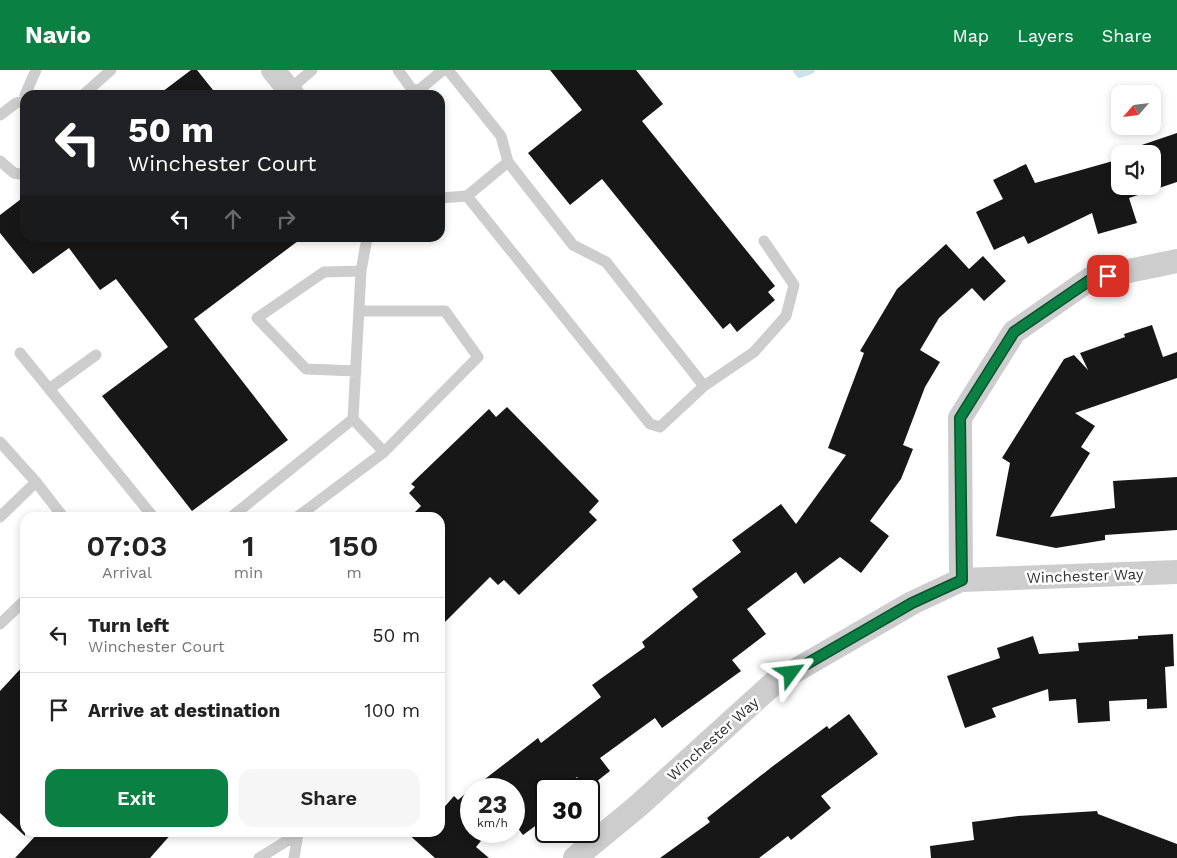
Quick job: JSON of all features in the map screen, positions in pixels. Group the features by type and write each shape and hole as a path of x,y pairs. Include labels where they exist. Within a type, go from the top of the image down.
{"street":[{"path":"273,70 289,90"},
{"path":"962,580 960,418 1014,332 1090,280 1177,261"},
{"name":"Winchester Way","path":"575,858 638,806 774,684 912,603 962,580 1177,572"}],"lane":[{"path":"27,90 36,70"},
{"path":"89,90 111,70"},
{"path":"293,90 312,70"},
{"path":"398,70 411,88 419,90 443,70"},
{"path":"448,70 458,74 501,136 508,162 573,246 606,262 704,386"},
{"path":"0,116 20,100"},
{"path":"0,161 14,173 20,174"},
{"path":"445,198 467,196 508,162"},
{"path":"467,196 650,424 660,427 704,386 754,352 786,316 794,285 764,241"},
{"path":"366,242 361,271 353,419 384,452"},
{"path":"356,371 306,369 257,318 324,272 361,271"},
{"path":"304,512 384,452 478,357 445,310 359,311"},
{"path":"20,353 149,512"},
{"path":"50,389 96,355"},
{"path":"237,512 353,419"},
{"path":"0,442 36,482 59,512"},
{"path":"0,517 36,482"},
{"path":"0,624 20,605"},
{"path":"260,858 292,837"},
{"path":"294,858 297,837"}],"building":[{"path":"191,70 197,70 213,90 165,90"},
{"path":"550,70 636,70 663,104 642,121 775,286 768,292 775,300 737,332 730,323 723,329 602,179 570,205 528,153 582,110"},
{"path":"1177,133 1177,182 1161,187 1161,145 1142,145"},
{"path":"1111,162 1111,195 1138,195 1129,198 1137,223 1098,234 1092,213 1028,244 1024,236 994,250 976,212 1003,199 993,180 1026,164 1035,183"},
{"path":"20,200 20,242 297,242 194,319 288,440 192,511 102,396 168,347 116,279 100,290 69,248 33,274 0,233 0,215"},
{"path":"946,244 969,269 983,256 1006,281 984,301 972,288 939,318 920,350 940,362 925,387 903,445 913,449 901,479 870,521 889,536 861,573 840,557 804,584 796,572 747,609 766,634 732,660 741,671 662,728 655,718 600,758 610,771 600,779 577,777 535,778 535,826 525,834 525,778 486,778 538,738 541,743 601,697 592,685 645,647 642,642 698,597 692,589 741,552 732,540 781,504 796,524 846,455 828,448 864,353 860,351 897,289"},
{"path":"1152,325 1163,357 1177,352 1177,378 1075,413 1095,426 1081,447 1090,453 1050,517 1115,508 1113,481 1177,477 1177,530 1105,535 1105,540 1056,548 996,536 1010,463 1002,458 1064,359 1074,355 1088,370 1080,353 1125,337 1124,334"},
{"path":"507,407 599,501 589,512 597,520 519,595 504,580 498,585 490,577 445,622 445,512 415,512 421,506 409,493 415,487 411,484 489,409 496,417"},
{"path":"1173,634 1174,666 1165,667 1167,708 1147,709 1147,699 1109,701 1110,721 1078,723 1076,699 1049,701 1048,689 992,708 996,717 965,728 947,676 1000,658 997,648 1033,636 1039,654 1079,651 1078,643 1138,639 1138,636"},
{"path":"20,669 20,831 0,813 0,691"},
{"path":"849,714 878,754 821,796 831,808 791,840 788,836 759,858 660,858 710,822 707,818 773,766 827,726 829,729"},
{"path":"454,796 458,800 460,798 460,843 479,843 476,847 489,858 435,858 412,837 445,837 445,806"},
{"path":"1097,811 1098,814 1177,844 1177,858 931,858 930,846 974,840 972,822 1018,816"},
{"path":"34,837 169,837 150,858 15,858"}],"waterway":[{"path":"797,70 800,74 811,70"}],"route":[{"path":"791,673 912,603 962,580 960,418 1014,332 1090,280 1108,276"}]}
